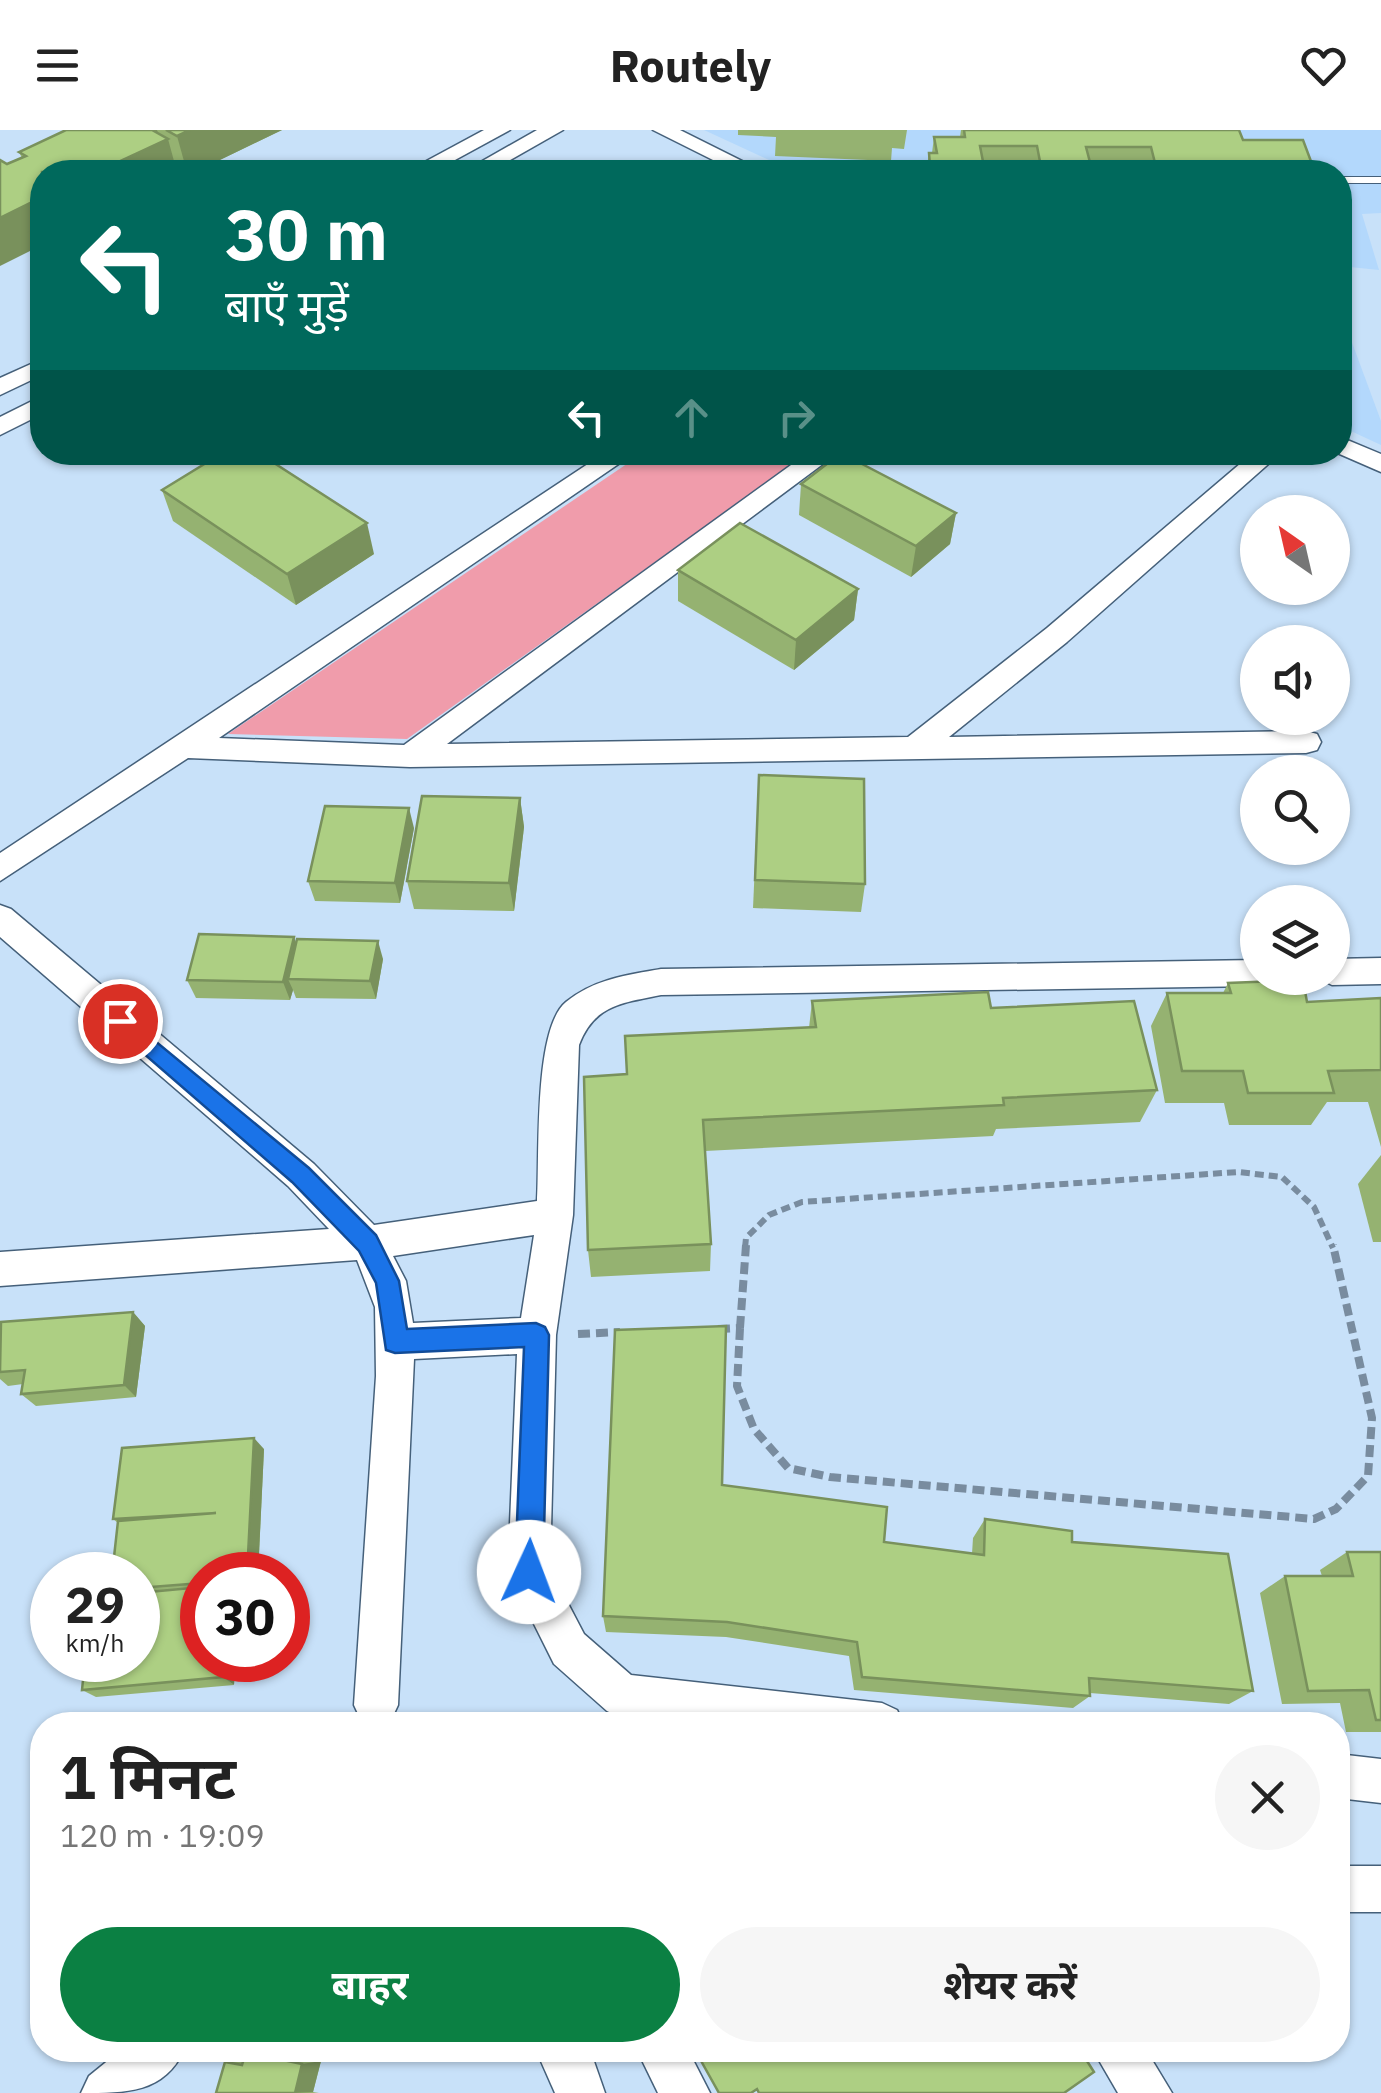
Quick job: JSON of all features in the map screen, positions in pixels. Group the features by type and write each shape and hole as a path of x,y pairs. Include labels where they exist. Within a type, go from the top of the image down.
{"street":[{"path":"441,160 500,130"},
{"path":"497,160 553,130"},
{"path":"663,130 727,160"},
{"path":"0,388 30,372"},
{"path":"0,427 30,411"},
{"path":"1352,451 1381,464"},
{"path":"0,870 605,465"},
{"path":"410,756 809,465"},
{"path":"915,748 1057,635 1255,465"},
{"path":"183,748 410,756 1306,742"},
{"path":"0,918 300,1175 367,1243 387,1281 394,1307 395,1342 376,1705"},
{"path":"1350,972 1381,971"},
{"path":"765,1712 622,1696 569,1648 529,1572 536,1335 555,1215 562,1046 574,1014 609,992 661,982 1240,973"},
{"path":"0,1269 367,1243 555,1215"},
{"path":"395,1342 536,1335"},
{"path":"1350,1777 1381,1781"},
{"path":"1350,1889 1381,1888"},
{"path":"106,2093 145,2062"},
{"path":"571,2062 580,2093"},
{"path":"668,2062 685,2093"},
{"path":"1126,2062 1147,2093"}],"lane":[{"path":"1352,180 1381,180"}],"path":[{"path":"1238,1172 1282,1177 1314,1207 1332,1242 1372,1418 1368,1476 1336,1508 1314,1519 830,1477 788,1468 754,1429 737,1386 740,1328 746,1238 769,1215 802,1202 1238,1172"},
{"path":"703,1329 740,1328"},
{"path":"536,1335 629,1332"}],"shaded area":[{"path":"704,130 1381,130 1381,213 1362,214 1379,270 1352,267 1352,160 769,160"},
{"path":"1352,342 1381,421 1381,445 1352,432"},
{"path":"625,465 791,465 407,739 228,734"}],"building":[{"path":"66,130 152,130 168,139 123,160 30,160 30,203 0,218 0,160 7,164 26,156 19,152"},
{"path":"166,130 190,130 177,136"},
{"path":"964,130 1239,130 1243,140 1303,140 1310,160 1154,160 1151,147 1086,147 1089,160 1040,160 1037,146 980,146 983,160 930,160 929,153 937,153 934,137 965,137"},
{"path":"203,465 277,465 367,523 287,574 162,490"},
{"path":"826,465 864,465 956,513 916,546 801,484"},
{"path":"740,523 858,589 796,640 678,570"},
{"path":"759,775 864,779 865,884 755,880"},
{"path":"422,796 520,798 509,883 407,881"},
{"path":"325,806 409,808 395,883 308,881"},
{"path":"199,934 294,937 283,982 187,980"},
{"path":"297,939 378,941 370,981 288,979"},
{"path":"1228,983 1240,983 1240,995 1306,995 1307,1002 1381,998 1381,1070 1328,1071 1334,1093 1248,1093 1243,1071 1182,1071 1167,993 1231,993"},
{"path":"988,992 991,1008 1134,1001 1157,1090 1003,1098 1004,1105 703,1120 711,1244 588,1250 584,1077 627,1074 625,1036 816,1027 812,1001"},
{"path":"133,1312 124,1385 21,1394 25,1370 0,1372 1,1322"},
{"path":"726,1326 722,1485 887,1507 884,1542 984,1555 985,1519 1072,1531 1072,1542 1228,1554 1253,1691 1089,1678 1090,1696 862,1677 857,1642 727,1622 603,1616 615,1330"},
{"path":"254,1438 248,1552 180,1552 180,1585 160,1586 160,1552 115,1552 118,1521 216,1513 113,1519 122,1448"},
{"path":"1347,1552 1381,1552 1381,1720 1376,1720 1369,1690 1308,1691 1285,1576 1353,1576"},
{"path":"180,1589 180,1681 82,1690 83,1682 160,1682 160,1591"},
{"path":"225,2062 302,2064 295,2093 216,2093"},
{"path":"702,2062 1088,2062 1094,2072 1064,2093 759,2093 757,2089 751,2093 719,2093"}],"route":[{"path":"120,1021 300,1175 367,1243 387,1281 394,1307 395,1342 536,1335 529,1572"}]}
